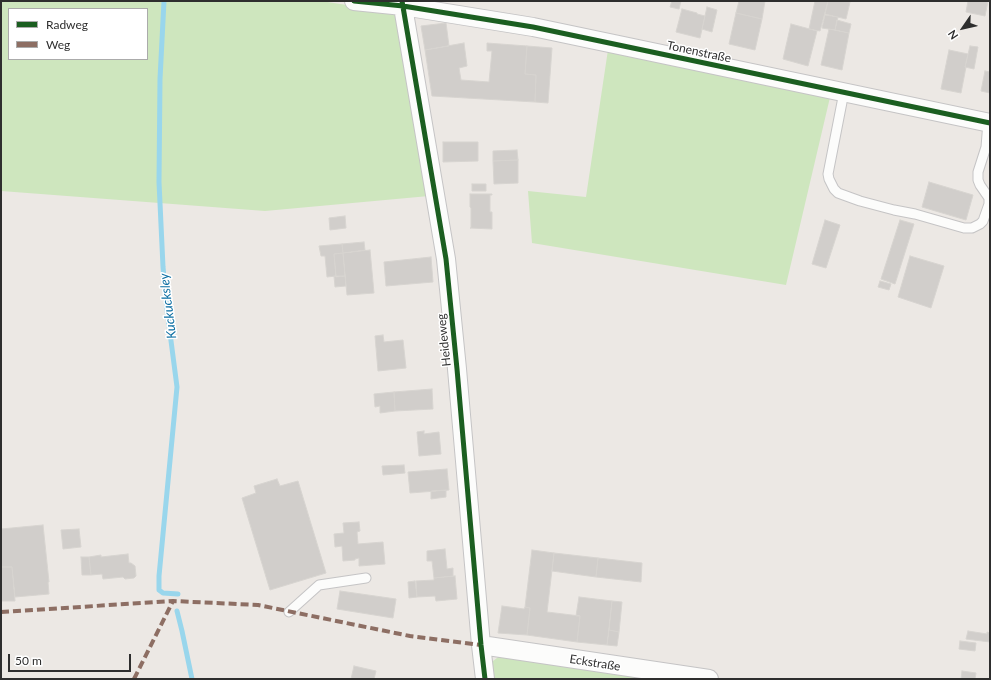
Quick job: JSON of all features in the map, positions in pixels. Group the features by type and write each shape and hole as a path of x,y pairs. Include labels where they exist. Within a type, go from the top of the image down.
{"street":[{"name":"Tonenstraße","path":"354,1 402,4 533,27 989,123"},
{"name":"Heideweg","path":"402,4 446,259 485,679"},
{"name":"Eckstraße","path":"481,645 709,679"}],"lane":[{"path":"844,92 828,174 834,189 838,192 860,200 964,228 972,228 980,224 983,221 989,204 989,198 978,180 978,172 986,147 989,123"},
{"path":"289,612 319,585 366,578"}],"green space":[{"path":"1,1 321,1 398,13 429,196 265,211 1,191"},
{"path":"609,43 831,93 786,285 532,243 528,191 586,197"},
{"path":"501,655 670,679 493,679 491,665 493,661"}],"building":[{"path":"672,1 681,1 679,9 670,7"},
{"path":"739,1 765,1 762,19 736,13"},
{"path":"815,1 828,1 820,31 809,29"},
{"path":"828,1 850,2 846,19 825,14"},
{"path":"968,1 988,1 985,16 966,12"},
{"path":"707,7 717,10 712,32 702,29"},
{"path":"682,9 705,16 700,38 676,32"},
{"path":"736,13 762,19 755,50 729,44"},
{"path":"825,15 838,17 835,30 822,28"},
{"path":"837,20 851,24 849,33 835,30"},
{"path":"446,23 449,46 425,50 421,26"},
{"path":"791,24 817,31 808,66 783,59"},
{"path":"829,29 849,33 842,70 821,65"},
{"path":"464,43 467,66 459,68 461,80 489,82 492,51 487,51 487,43 527,46 525,74 536,75 535,102 432,96 425,50"},
{"path":"527,46 552,48 548,103 535,102 536,75 525,74"},
{"path":"970,46 978,47 974,69 965,67"},
{"path":"949,50 968,54 961,93 941,89"},
{"path":"985,71 990,72 990,93 981,91"},
{"path":"443,142 478,142 478,161 443,162"},
{"path":"517,150 518,160 493,161 493,151"},
{"path":"518,160 518,183 494,184 493,161"},
{"path":"929,182 973,195 966,220 922,207"},
{"path":"472,184 486,184 486,191 472,191"},
{"path":"470,194 492,194 490,195 490,212 492,212 492,229 470,228"},
{"path":"345,216 346,228 330,230 329,218"},
{"path":"825,220 840,225 826,268 812,264"},
{"path":"900,220 914,224 895,284 881,279"},
{"path":"364,242 365,250 343,253 342,244"},
{"path":"342,244 343,253 334,254 336,276 327,277 325,256 321,256 319,246"},
{"path":"370,250 374,293 347,295 343,253"},
{"path":"343,253 345,276 336,277 334,254"},
{"path":"910,256 944,266 931,308 898,297"},
{"path":"431,257 433,282 386,286 384,262"},
{"path":"334,276 345,276 346,286 335,287"},
{"path":"880,281 891,284 889,290 878,287"},
{"path":"383,335 384,342 403,340 406,368 378,371 375,336"},
{"path":"432,389 433,409 395,411 394,392"},
{"path":"394,392 395,411 380,413 380,406 375,407 374,394"},
{"path":"424,431 424,434 439,432 441,454 419,456 417,432"},
{"path":"404,465 405,473 383,475 382,466"},
{"path":"447,469 449,490 410,493 408,472"},
{"path":"277,479 280,486 298,481 326,573 270,590 242,498 256,493 254,486"},
{"path":"446,490 446,497 431,499 431,491"},
{"path":"359,522 360,531 357,532 358,544 383,542 385,564 359,566 359,558 355,560 343,561 342,546 335,547 334,534 344,533 343,523"},
{"path":"43,525 49,594 15,597 12,567 1,567 1,529"},
{"path":"79,529 81,547 63,549 61,530"},
{"path":"445,549 447,569 453,568 453,576 434,578 432,561 427,561 427,551"},
{"path":"532,550 554,553 547,612 580,616 577,642 527,635 530,608 525,607"},
{"path":"554,553 598,558 596,577 552,571"},
{"path":"128,554 129,563 135,566 136,576 134,578 125,579 123,577 103,579 102,574 91,575 89,557"},
{"path":"81,557 89,557 91,575 82,575"},
{"path":"598,558 642,563 641,582 596,577"},
{"path":"1,567 12,567 15,601 1,601"},
{"path":"455,576 457,599 436,601 435,596 417,597 416,581 434,580 434,578"},
{"path":"415,581 417,597 409,598 408,582"},
{"path":"340,591 396,599 393,618 337,609"},
{"path":"579,597 612,601 607,645 577,642 580,616 576,616"},
{"path":"612,601 622,602 619,632 609,630"},
{"path":"502,606 524,609 525,607 530,608 527,635 498,633"},
{"path":"609,630 619,632 617,646 607,645"},
{"path":"968,631 987,634 987,632 990,633 990,642 966,639"},
{"path":"960,641 976,643 975,651 959,649"},
{"path":"354,666 376,671 374,679 351,679"},
{"path":"962,671 976,673 975,679 961,679"}],"waterway":[{"name":"Kuckucksley","path":"164,1 160,79 159,182 163,267 177,387 159,576 159,590 163,593 178,594"},
{"name":"Kuckucksley","path":"177,611 192,679"}],"marked path":[{"path":"1,612 173,601 258,605 410,636 481,645"},
{"path":"134,679 173,601"}],"cycle path":[{"path":"354,1 403,6 533,27 990,123"},
{"path":"402,1 446,259 485,679"}]}
